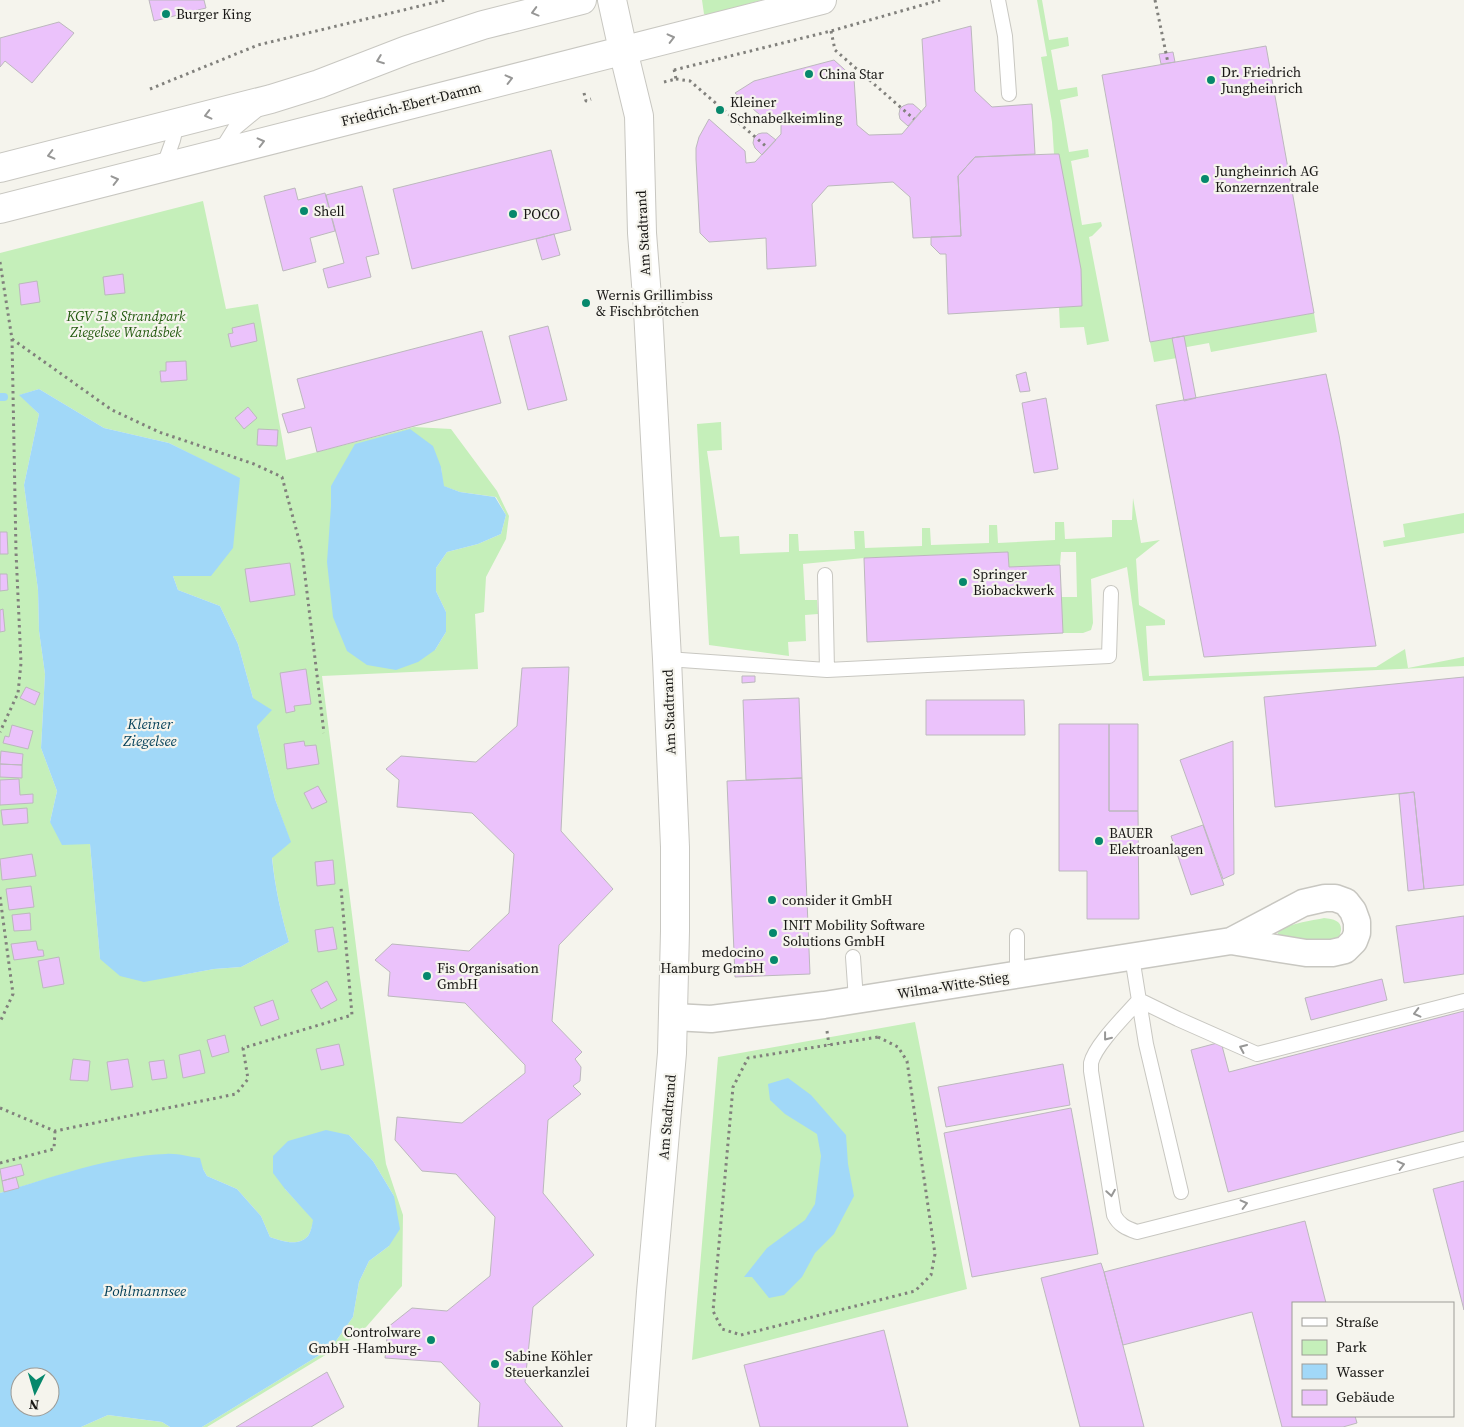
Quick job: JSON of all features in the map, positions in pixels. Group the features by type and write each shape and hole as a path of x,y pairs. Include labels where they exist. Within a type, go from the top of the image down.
{"main road":[{"path":"0,168 271,99 319,84 407,50 474,28 582,0"},
{"name":"Am Stadtrand","path":"612,0 639,116 642,232 667,658 675,847 676,931 670,1089 651,1292 641,1427"},
{"name":"Friedrich-Ebert-Damm","path":"0,209 822,0"}],"street":[{"name":"Wilma-Witte-Stieg","path":"674,1017 711,1019 856,1000 1230,941"}],"lane":[{"path":"998,0 1005,36 1009,94"},
{"path":"219,153 235,128 271,99"},
{"path":"162,168 173,140 177,123"},
{"path":"825,576 827,670"},
{"path":"667,658 827,670 1109,656 1112,593"},
{"path":"1017,975 1018,936"},
{"path":"852,957 856,1000"},
{"path":"1132,957 1146,1044 1180,1192"},
{"path":"1139,1000 1257,1054 1464,1001"},
{"path":"1139,1000 1110,1032 1091,1062 1114,1215 1118,1222 1126,1228 1137,1232 1464,1149"}],"path":[{"path":"150,89 258,45 444,0"},
{"path":"674,70 831,31 940,0"},
{"path":"1156,0 1168,63"},
{"path":"831,31 835,50 914,119"},
{"path":"673,64 676,79"},
{"path":"664,82 676,79 690,81 768,148"},
{"path":"584,93 586,100 591,99"},
{"path":"0,262 12,339 16,552 21,663 18,693 0,732"},
{"path":"12,339 112,410 159,432 254,464 282,477 302,551 324,733"},
{"path":"0,1108 55,1131 236,1094 248,1079 243,1048 352,1015 341,888"},
{"path":"0,897 13,994 0,1022"},
{"path":"878,1037 898,1046 907,1061 935,1254 931,1275 915,1291 896,1296 741,1336 722,1329 713,1311 732,1106 734,1086 748,1058 878,1037"},
{"path":"0,1163 54,1149 55,1131"}],"green space":[{"path":"702,0 762,0 708,15 704,14"},
{"path":"1037,0 1042,0 1049,40 1068,37 1069,46 1051,50 1058,90 1077,87 1078,96 1060,100 1069,152 1088,149 1089,157 1071,161 1082,225 1101,222 1102,226 1089,237 1109,341 1087,345 1084,327 1060,328 1059,154 1054,154 1052,122 1041,57 1047,56"},
{"name":"KGV 518 Strandpark Ziegelsee Wandsbek","path":"203,201 226,309 258,304 286,460 414,427 451,429 497,491 509,516 506,539 486,577 484,612 475,614 478,669 322,676 360,978 386,1164 403,1215 402,1286 360,1334 207,1427 202,1427 331,1348 353,1317 359,1282 369,1261 389,1246 394,1196 373,1161 349,1135 285,1189 314,1220 308,1236 295,1242 270,1237 261,1216 237,1189 207,1176 203,1169 70,1172 0,1193 0,253","holes":["39,389 104,428 169,443 240,479 173,576 178,590 220,606 238,644 253,698 257,726 275,799 290,841 272,857 283,921 289,942 241,967 214,969 181,975 100,959 90,844 50,822 57,791 41,748 45,674 39,631 38,590 24,485 39,414 20,395","441,467 443,486 460,492 496,497 506,515 501,534 478,544 447,552 436,568 436,591 446,612 446,632 435,650 331,506 331,486"]},
{"path":"1314,313 1317,332 1211,352 1209,343 1176,349 1177,358 1154,362 1150,342"},
{"path":"721,422 722,450 707,451 720,537 739,536 740,554 789,552 789,534 798,534 799,551 855,549 854,531 864,531 865,548 922,546 922,528 930,528 931,545 989,543 989,525 997,525 998,543 1055,540 1055,522 1064,522 1065,539 1112,537 1112,520 1132,520 1133,498 1141,543 1160,540 1136,559 1139,605 1165,620 1165,625 1146,626 1149,676 1376,667 1405,649 1408,668 1464,657 1464,666 1143,681 1127,567 1091,579 1093,623 1091,630 1083,633 1063,633 1061,597 1077,597 1076,552 1061,552 1060,565 1009,567 1007,552 864,558 803,564 805,600 817,600 818,614 805,615 806,641 788,642 789,656 709,645 697,424"},
{"path":"1464,513 1464,533 1384,547 1383,541 1405,537 1403,524"},
{"path":"1324,918 1333,919 1339,923 1341,932 1339,937 1332,940 1286,944 1279,941 1278,933 1280,930 1298,923"},
{"path":"915,1022 967,1289 692,1360 718,1057"},
{"path":"108,1415 162,1422 170,1427 81,1427"}],"water":[{"name":"Kleiner Ziegelsee","path":"39,389 104,428 169,443 240,478 233,548 211,576 173,576 178,590 220,606 238,644 253,698 272,710 257,726 275,799 291,842 272,858 283,921 289,942 241,967 214,969 144,982 120,976 100,959 90,844 62,845 50,822 57,791 41,748 45,674 39,631 38,590 24,485 39,414 19,395"},
{"path":"410,429 433,446 441,467 444,486 460,492 495,497 506,515 501,534 478,544 447,552 436,568 436,591 446,612 446,632 435,650 418,662 396,670 367,665 347,651 333,617 327,562 331,486 355,444"},
{"path":"788,1078 811,1095 846,1135 848,1164 854,1196 834,1234 815,1253 802,1277 784,1295 769,1298 752,1277 744,1277 767,1248 805,1220 815,1204 821,1156 817,1134 785,1114 770,1100 768,1084"},
{"name":"Pohlmannsee","path":"326,1130 349,1135 373,1161 394,1196 400,1229 389,1246 369,1261 359,1282 353,1317 331,1348 202,1427 170,1427 162,1422 108,1415 81,1427 0,1427 0,1193 103,1163 145,1156 183,1155 200,1158 207,1176 237,1189 261,1216 270,1237 290,1242 300,1241 308,1236 313,1220 273,1173 273,1156 288,1141"}],"building":[{"name":"Burger King","path":"149,0 204,0 206,8 154,21"},
{"path":"59,22 74,33 32,83 5,61 0,67 0,38"},
{"path":"971,26 975,91 992,107 1032,104 1035,154 975,157 958,176 961,236 913,238 910,197 893,182 828,186 812,204 816,266 767,269 766,238 709,242 700,233 696,148 699,137 709,119 745,151 746,163 755,162 781,134 781,123 769,123 735,93 754,81 834,60 854,78 857,125 869,135 902,134 926,106 922,39"},
{"name":"Jungheinrich AG Konzernzentrale","path":"1266,46 1314,313 1150,342 1102,75"},
{"path":"1173,52 1175,62 1161,64 1159,54"},
{"path":"908,104 913,104 921,111 908,126 900,119 899,114 900,109"},
{"path":"762,133 767,133 776,140 762,155 753,143 754,138"},
{"path":"551,150 571,230 412,269 393,189"},
{"path":"1059,154 1081,269 1082,306 948,314 946,254 940,254 931,245 931,237 961,236 958,176 975,157"},
{"path":"362,186 379,254 366,257 371,277 328,288 323,269 344,263 326,195"},
{"path":"295,188 298,200 325,193 335,231 310,238 316,262 283,271 264,196"},
{"path":"554,234 560,255 542,260 536,239"},
{"path":"123,274 125,293 105,295 103,277"},
{"path":"37,281 40,302 21,305 19,284"},
{"path":"254,323 257,341 231,347 228,334 233,333 232,328"},
{"path":"548,326 567,400 528,410 509,336"},
{"path":"482,331 501,403 317,452 311,427 288,433 282,414 305,408 297,379"},
{"path":"1184,336 1196,398 1184,401 1172,338"},
{"path":"186,361 187,380 161,382 160,371 166,371 166,362"},
{"path":"1026,372 1030,391 1020,392 1016,375"},
{"path":"1326,374 1339,435 1376,646 1204,657 1156,405"},
{"path":"1046,398 1058,469 1034,473 1022,403"},
{"path":"248,407 257,418 244,429 235,418"},
{"path":"258,429 278,430 277,446 257,445"},
{"path":"0,532 7,532 8,554 0,554"},
{"name":"Springer Biobackwerk","path":"1008,552 1009,567 1060,565 1063,633 867,642 864,558"},
{"path":"290,563 295,595 250,602 245,569"},
{"path":"0,574 7,574 8,590 0,591"},
{"path":"3,609 5,631 0,632 0,610"},
{"path":"569,667 561,831 613,889 559,945 552,1021 582,1052 575,1059 581,1067 580,1081 573,1086 581,1094 548,1120 543,1193 594,1255 533,1307 525,1382 563,1427 478,1427 480,1403 441,1362 385,1358 388,1327 412,1308 447,1311 490,1276 495,1217 456,1174 422,1171 395,1140 397,1117 462,1123 525,1073 525,1065 465,1003 388,996 390,972 375,960 392,944 469,951 509,913 514,854 472,813 397,807 399,780 386,769 401,756 476,762 517,726 522,668"},
{"path":"306,669 311,704 294,706 295,711 286,713 280,673"},
{"path":"742,676 755,676 755,682 742,683"},
{"path":"1464,677 1464,885 1424,889 1414,792 1275,807 1264,697"},
{"path":"26,687 40,693 35,705 20,698"},
{"path":"799,698 802,778 746,780 743,700"},
{"path":"926,700 1024,700 1025,735 926,735"},
{"name":"BAUER Elektroanlagen","path":"1059,724 1109,724 1109,811 1138,811 1139,919 1087,919 1087,871 1059,871"},
{"path":"1109,724 1138,724 1138,811 1109,811"},
{"path":"12,725 33,731 28,749 3,743 5,736 9,737"},
{"path":"304,741 305,746 316,745 319,764 287,769 284,744"},
{"path":"1233,741 1234,874 1223,879 1180,760"},
{"path":"1,751 23,754 22,765 0,764"},
{"path":"0,764 22,765 22,778 0,777"},
{"path":"802,778 810,974 735,977 727,781"},
{"path":"19,779 20,795 33,794 33,803 0,805 0,780"},
{"path":"318,786 327,802 312,809 304,793"},
{"path":"1414,792 1424,889 1408,891 1399,794"},
{"path":"27,808 28,823 3,825 1,810"},
{"path":"1203,825 1224,885 1191,895 1171,836"},
{"path":"32,854 36,876 2,880 0,859"},
{"path":"333,860 335,884 317,886 315,862"},
{"path":"31,886 34,907 9,910 6,889"},
{"path":"30,913 31,930 14,931 12,915"},
{"path":"1464,916 1464,974 1404,983 1396,926"},
{"path":"333,927 337,949 318,952 315,930"},
{"path":"36,941 38,950 43,950 44,956 14,960 11,944"},
{"path":"59,957 64,984 43,988 38,961"},
{"path":"1382,979 1387,1000 1311,1020 1305,998"},
{"path":"327,981 337,1000 321,1009 311,990"},
{"path":"273,1000 279,1019 261,1026 254,1007"},
{"path":"1464,1011 1464,1131 1228,1192 1191,1050 1221,1042 1229,1072"},
{"path":"225,1035 229,1052 212,1057 207,1040"},
{"path":"339,1044 344,1065 321,1070 316,1049"},
{"path":"200,1050 205,1073 183,1078 179,1055"},
{"path":"73,1059 90,1061 88,1081 70,1080"},
{"path":"128,1059 133,1087 111,1090 107,1062"},
{"path":"164,1060 167,1078 152,1080 149,1062"},
{"path":"1063,1064 1070,1105 946,1127 938,1087"},
{"path":"1071,1108 1098,1254 972,1277 944,1133"},
{"path":"21,1164 24,1175 2,1181 0,1169"},
{"path":"16,1177 19,1188 4,1192 2,1181"},
{"path":"1464,1181 1464,1310 1433,1189"},
{"path":"1305,1221 1326,1302 1292,1302 1292,1417 1355,1417 1357,1423 1343,1427 1282,1427 1252,1312 1123,1345 1104,1272"},
{"path":"1101,1263 1144,1427 1080,1427 1041,1278"},
{"path":"884,1330 908,1427 760,1427 744,1365"},
{"path":"327,1372 344,1407 311,1427 236,1427"}],"place":[{"name":"Burger King","path":"166,14"},
{"name":"China Star","path":"809,74"},
{"name":"Dr. Friedrich Jungheinrich","path":"1211,80"},
{"name":"Kleiner Schnabelkeimling","path":"720,110"},
{"name":"Jungheinrich AG Konzernzentrale","path":"1205,179"},
{"name":"Shell","path":"304,211"},
{"name":"POCO","path":"513,214"},
{"name":"Wernis Grillimbiss & Fischbrötchen","path":"586,303"},
{"name":"Springer Biobackwerk","path":"963,582"},
{"name":"BAUER Elektroanlagen","path":"1099,841"},
{"name":"consider it GmbH","path":"772,900"},
{"name":"INIT Mobility Software Solutions GmbH","path":"773,933"},
{"name":"medocino Hamburg GmbH","path":"774,960"},
{"name":"Fis Organisation GmbH","path":"427,976"},
{"name":"Controlware GmbH -Hamburg-","path":"431,1340"},
{"name":"Sabine Köhler Steuerkanzlei","path":"495,1364"}]}
